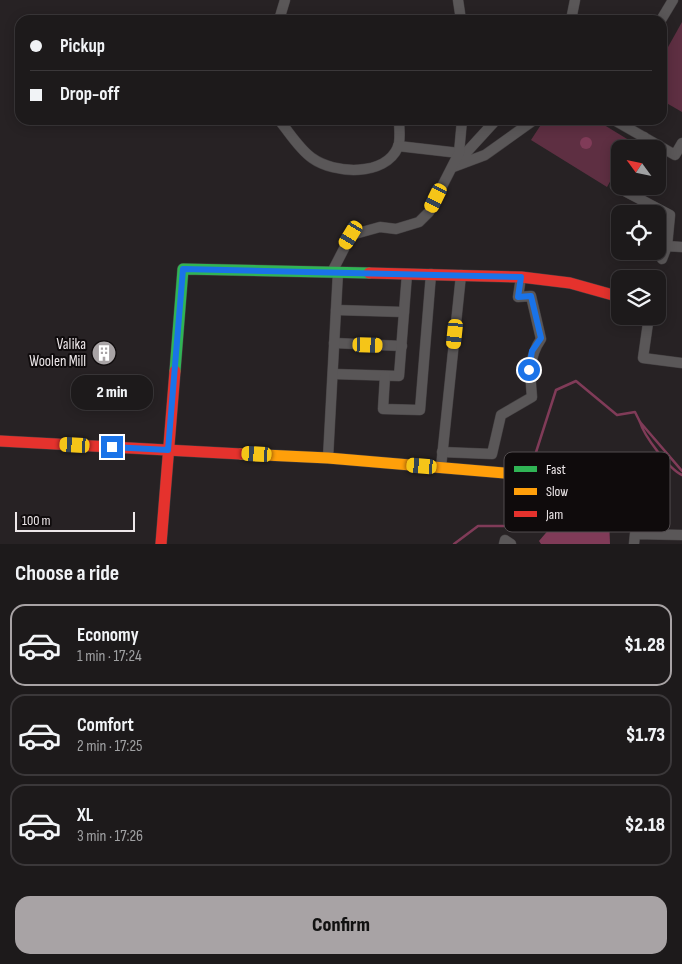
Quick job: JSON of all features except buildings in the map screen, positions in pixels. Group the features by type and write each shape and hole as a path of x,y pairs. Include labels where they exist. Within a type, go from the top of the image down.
{"street":[{"path":"280,15 285,0"},
{"path":"458,0 460,15"},
{"path":"572,15 575,0"},
{"path":"664,15 673,0"},
{"path":"284,125 312,158 347,170 359,170 380,164 389,158 398,146 399,125"},
{"path":"328,458 336,310 335,272 351,235 380,227 396,229 419,222 429,212 458,152 461,125"},
{"path":"491,125 453,167 485,155 527,125"},
{"path":"623,125 675,155 682,144"},
{"path":"398,146 458,152"},
{"path":"632,195 670,215 667,246 682,247"},
{"path":"162,544 183,269 521,277 570,283 611,294"},
{"path":"333,374 399,376 407,274"},
{"path":"385,376 383,409 420,410 431,274"},
{"path":"440,467 461,275"},
{"path":"442,452 492,454 501,415 532,397 529,370 532,351 541,338 531,296 518,297 521,277"},
{"path":"336,310 404,312"},
{"path":"648,325 643,358 682,363"},
{"path":"334,343 402,346"},
{"path":"0,441 328,458 504,473"},
{"path":"634,544 636,534 682,535"},
{"path":"504,544 505,540 511,544"}],"shaded area":[{"path":"682,22 682,112 667,103 667,49"},
{"path":"541,125 604,125 629,140 611,140 611,180 607,187 531,140"},
{"path":"586,137 592,143 586,149 580,143"},
{"path":"547,532 610,532 610,544 541,544 539,541"}],"waterway":[{"path":"536,452 556,390 576,381 617,415 635,412 640,422"},
{"path":"658,452 646,435 640,422 666,452"},
{"path":"670,457 682,471"},
{"path":"670,465 682,475"},
{"path":"454,544 478,526 504,526"}],"traffic: fast":[{"path":"175,371 183,269 369,273"}],"traffic: slow":[{"path":"241,454 328,458 504,473"}],"traffic: jam":[{"path":"369,273 521,277 570,283 611,294"},
{"path":"161,544 175,371"},
{"path":"0,441 241,454"}],"place":[{"name":"Valika Woolen Mill","path":"104,353"}],"route":[{"path":"112,447 168,450 183,269 521,277 518,297 531,296 541,338 532,351 529,370"}]}
